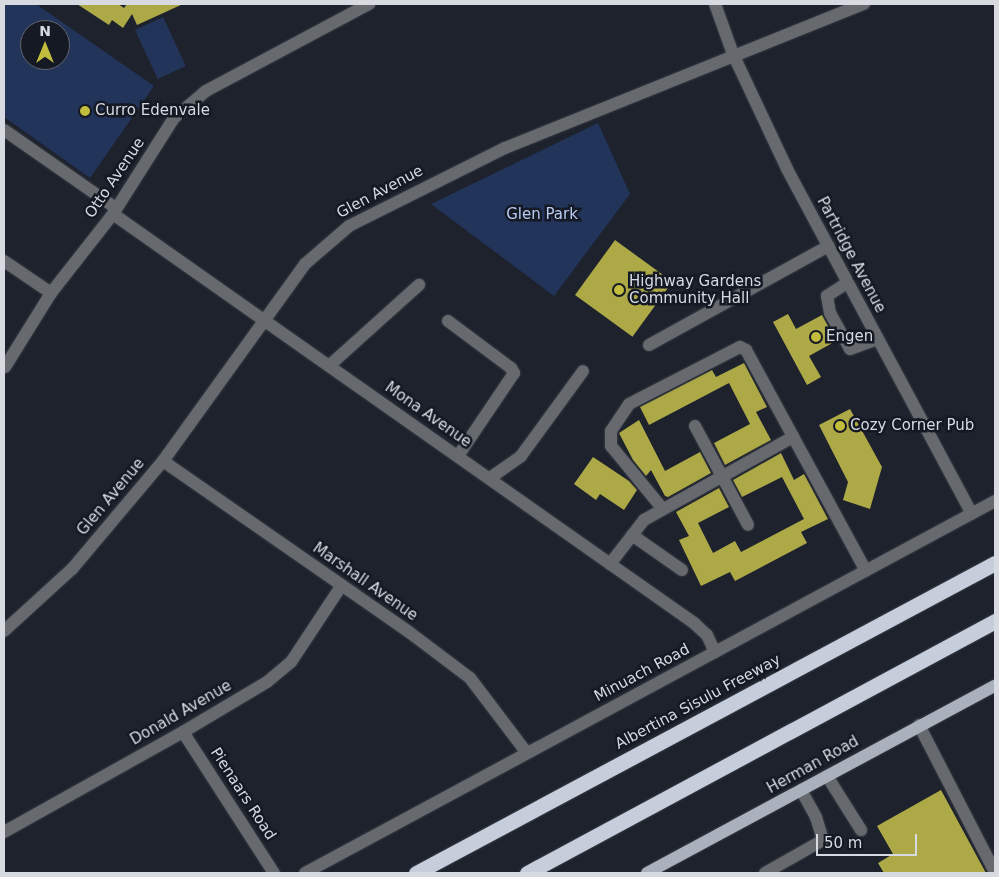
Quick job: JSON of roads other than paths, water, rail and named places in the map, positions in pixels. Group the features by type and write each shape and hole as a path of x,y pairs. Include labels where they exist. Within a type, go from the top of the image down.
{"highway":[{"name":"Albertina Sisulu Freeway","path":"416,873 995,562"},
{"path":"527,873 995,621"}],"main road":[{"name":"Herman Road","path":"647,873 919,725 993,688"}],"street":[{"name":"Otto Avenue","path":"5,367 51,293 115,211 174,118 196,97 369,4"},
{"name":"Partridge Avenue","path":"715,4 734,54 771,137 972,514"},
{"name":"Glen Avenue","path":"4,631 72,569 163,460 305,264 329,240 365,215 504,148 734,54 864,4"},
{"name":"Mona Avenue","path":"4,130 265,319 694,623 707,635 715,652"},
{"path":"649,346 828,246"},
{"path":"4,261 51,293"},
{"path":"848,283 827,296 830,313 850,349 877,339"},
{"path":"330,365 419,286"},
{"path":"448,321 511,368 514,373 458,456"},
{"path":"662,508 613,449 610,438 617,420 629,404 731,349 743,348 866,571"},
{"path":"490,478 520,456 583,371"},
{"path":"695,426 748,524"},
{"path":"610,564 644,520 662,508 793,437"},
{"name":"Marshall Avenue","path":"163,460 470,678 527,753"},
{"name":"Minuach Road","path":"305,873 995,501"},
{"path":"632,535 682,570"},
{"name":"Donald Avenue","path":"4,832 183,732 266,682 290,662 342,586"},
{"path":"919,725 995,872"},
{"name":"Pienaars Road","path":"183,732 274,873"},
{"path":"827,776 861,830"},
{"path":"765,873 821,842 823,835 816,816 801,790"}],"place":[{"name":"Curro Edenvale","path":"85,111"},
{"name":"Highway Gardens Community Hall","path":"619,290"},
{"name":"Engen","path":"816,337"},
{"name":"Cozy Corner Pub","path":"840,426"}],"park label":[{"name":"Glen Park","path":"542,215"}]}
